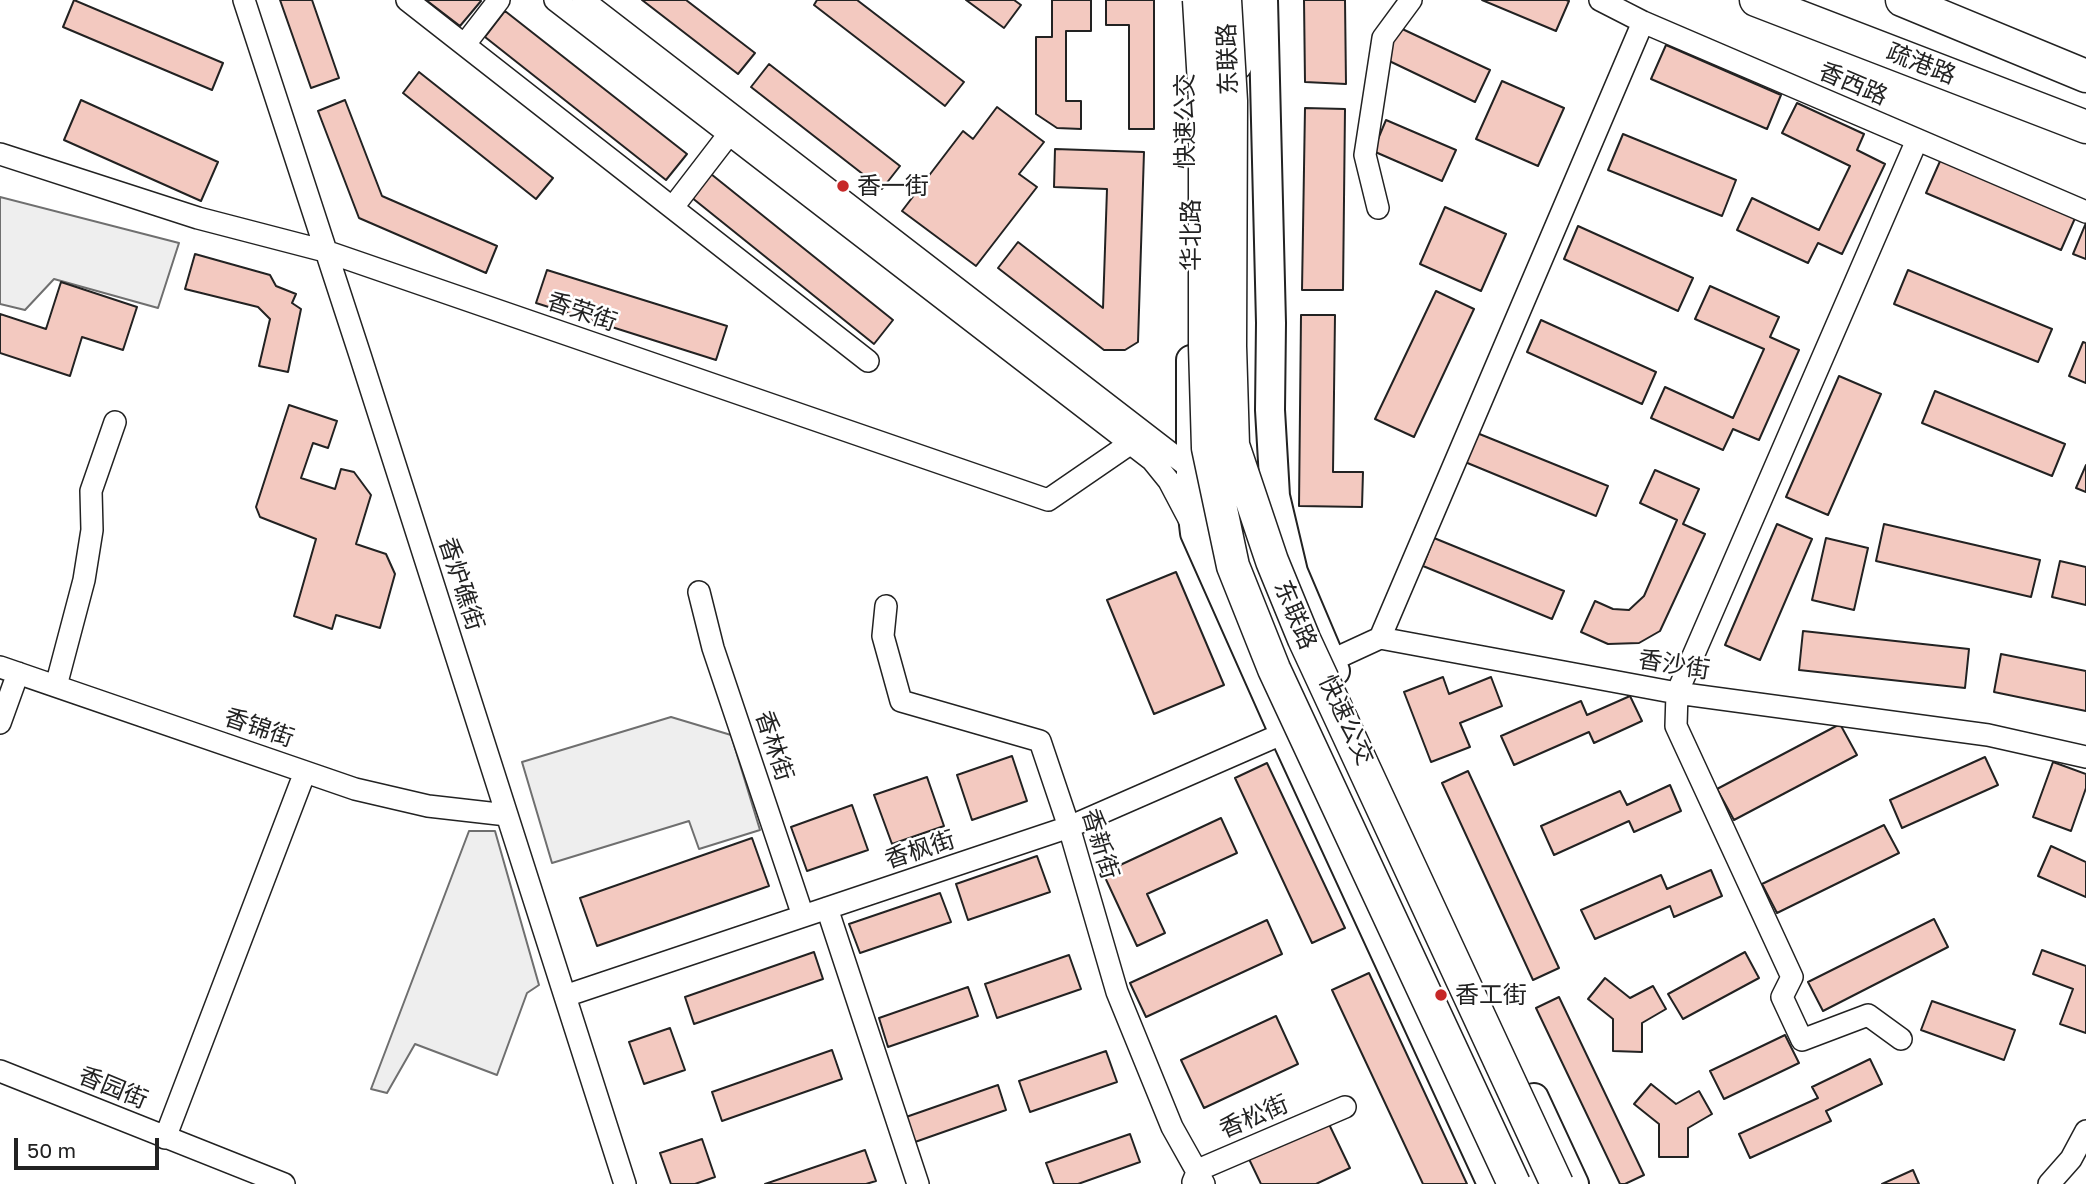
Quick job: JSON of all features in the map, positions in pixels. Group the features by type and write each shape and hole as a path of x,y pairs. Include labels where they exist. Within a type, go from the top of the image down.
{"highway":[{"name":"东联路","path":"1199,0 1205,101 1205,346 1208,448 1233,566 1273,669 1514,1184"},
{"name":"东联路","path":"1226,0 1231,100 1230,346 1233,445 1272,561 1304,639 1557,1184"},
{"path":"1231,100 1245,0"},
{"name":"疏港路","path":"1756,0 2086,127"},
{"path":"1902,0 2086,76"},
{"path":"1953,0 2086,66"}],"main road":[{"name":"华北路","path":"1190,0 1191,499 1195,533 1492,1184"},
{"path":"1263,0 1271,323 1270,410 1275,496 1288,556 1331,661 1574,1184"}],"street":[{"name":"香炉礁街","path":"244,0 625,1184"},
{"path":"407,0 868,361"},
{"path":"465,44 499,0"},
{"path":"555,0 734,127 1191,469 1270,530 1288,556"},
{"path":"583,0 734,127 1152,460 1169,481 1195,533"},
{"name":"快速公交","path":"1211,0 1213,374 1219,444 1260,581 1300,675 1532,1184"},
{"name":"快速公交","path":"1226,0 1222,375 1227,447 1237,505"},
{"path":"1378,208 1365,155 1382,38 1411,0"},
{"name":"香西路","path":"1600,0 1643,22 2086,212"},
{"path":"1264,689 1380,638 1643,22"},
{"path":"673,207 734,127"},
{"path":"1901,1039 1868,1015 1802,1041 1782,997 1792,977 1676,726 1677,693 1917,140"},
{"name":"香荣街","path":"0,154 198,218 325,251 1048,500 1131,443"},
{"path":"56,686 84,580 92,530 91,491 115,422"},
{"name":"香林街","path":"699,592 713,648 803,916"},
{"name":"香新街","path":"886,606 883,636 901,701 1040,741 1069,827 1117,992 1172,1127 1198,1179"},
{"name":"香沙街","path":"1380,638 1677,693 1988,735 2086,757"},
{"path":"0,723 9,670"},
{"name":"香锦街","path":"9,670 355,789 428,806 507,815"},
{"name":"快速公交","path":"1300,675 1538,1184"},
{"name":"香枫街","path":"565,996 1069,827 1284,733"},
{"path":"165,1138 305,772"},
{"path":"827,908 918,1184"},
{"name":"香园街","path":"0,1071 284,1184"},
{"name":"香松街","path":"1198,1179 1345,1107"},
{"path":"2049,1184 2071,1159 2086,1131"}],"shaded area":[{"path":"0,197 179,243 158,308 54,279 25,310 0,304"},
{"path":"671,717 731,735 760,830 699,849 689,821 552,863 522,762"},
{"path":"469,831 495,831 539,985 527,993 497,1075 415,1044 387,1093 371,1089"}],"building":[{"path":"74,0 223,63 212,90 63,27"},
{"path":"280,0 312,0 339,78 311,88"},
{"path":"426,0 480,0 481,1 460,26"},
{"path":"642,0 686,0 755,53 738,74"},
{"path":"817,0 857,0 964,82 945,106 814,5"},
{"path":"966,0 1014,0 1021,5 1004,28"},
{"path":"1052,0 1091,0 1091,31 1066,31 1066,101 1081,101 1081,129 1057,128 1036,114 1036,37 1052,37"},
{"path":"1106,0 1154,0 1154,129 1129,129 1129,25 1106,25"},
{"path":"1304,0 1345,0 1346,84 1305,82"},
{"path":"1482,0 1566,0 1569,1 1556,31"},
{"path":"505,11 687,154 666,180 485,37"},
{"path":"1398,27 1490,70 1475,102 1383,58"},
{"path":"1666,45 1781,95 1767,129 1651,79"},
{"path":"769,64 900,166 882,189 751,87"},
{"path":"419,72 553,178 536,199 403,93"},
{"path":"1502,81 1564,108 1538,166 1476,139"},
{"path":"81,100 218,162 201,201 64,140"},
{"path":"345,100 382,196 497,246 486,273 359,218 318,111"},
{"path":"1797,103 1864,134 1857,150 1885,164 1842,254 1818,243 1808,263 1737,230 1752,198 1819,230 1850,166 1782,133"},
{"path":"997,107 1044,142 1019,174 1037,187 976,266 902,211 963,131 973,139"},
{"path":"1305,108 1345,109 1343,290 1302,290"},
{"path":"1386,120 1456,150 1442,181 1373,151"},
{"path":"1623,134 1736,180 1722,216 1608,170"},
{"path":"1055,149 1144,152 1138,342 1125,350 1104,350 998,268 1018,242 1103,308 1107,189 1054,187"},
{"path":"1941,159 2076,216 2061,250 1926,193"},
{"path":"711,174 893,320 874,344 691,197"},
{"path":"1445,207 1506,234 1481,291 1420,264"},
{"path":"2086,223 2086,259 2073,254"},
{"path":"1578,226 1693,278 1678,311 1564,259"},
{"path":"195,254 270,275 276,286 296,294 292,303 301,309 288,372 259,366 270,319 258,307 185,289"},
{"path":"547,270 727,326 716,360 536,303"},
{"path":"1908,270 2052,329 2038,362 1894,304"},
{"path":"61,282 137,307 123,350 82,337 70,376 0,353 0,314 46,329"},
{"path":"1710,286 1779,317 1770,337 1799,350 1759,440 1733,429 1723,450 1651,418 1665,387 1733,418 1764,349 1695,319"},
{"path":"1436,291 1474,309 1414,437 1375,419"},
{"path":"1301,315 1335,315 1333,472 1363,472 1362,507 1299,506"},
{"path":"1541,320 1656,372 1642,404 1527,352"},
{"path":"2083,342 2086,343 2086,383 2069,376"},
{"path":"1839,376 1881,394 1828,515 1786,497"},
{"path":"1935,391 2065,444 2052,476 1922,423"},
{"path":"289,405 337,421 328,448 313,443 301,478 335,489 341,469 354,472 371,495 356,544 386,554 395,574 380,628 336,615 332,629 294,616 316,539 260,517 256,507"},
{"path":"1477,433 1608,486 1596,516 1465,462"},
{"path":"2086,465 2086,492 2076,488"},
{"path":"1655,470 1699,489 1683,524 1705,534 1660,631 1639,643 1608,644 1581,632 1595,601 1613,609 1629,610 1644,596 1677,520 1640,503"},
{"path":"1777,524 1812,539 1760,660 1725,645"},
{"path":"1884,524 2040,560 2031,597 1876,561"},
{"path":"1434,538 1564,591 1552,619 1423,566"},
{"path":"1826,538 1868,548 1854,610 1812,600"},
{"path":"2060,561 2086,567 2086,605 2052,597"},
{"path":"1176,572 1224,685 1154,714 1107,600"},
{"path":"1803,631 1969,649 1965,688 1799,670"},
{"path":"2001,654 2086,671 2086,711 1994,692"},
{"path":"1443,677 1449,694 1491,677 1502,706 1460,723 1470,747 1431,762 1404,692"},
{"path":"1630,696 1642,721 1594,743 1589,732 1514,765 1501,736 1581,701 1587,715"},
{"path":"1840,724 1857,755 1734,820 1717,789"},
{"path":"1012,756 1027,801 972,820 957,775"},
{"path":"1985,757 1998,785 1902,828 1890,800"},
{"path":"2053,762 2086,774 2086,788 2071,831 2033,817"},
{"path":"1267,763 1345,928 1312,943 1235,778"},
{"path":"1468,771 1559,968 1533,980 1442,783"},
{"path":"927,777 944,826 892,844 874,795"},
{"path":"1670,785 1681,811 1634,832 1629,821 1554,855 1541,826 1620,791 1627,805"},
{"path":"852,805 868,850 807,871 791,827"},
{"path":"1221,818 1237,853 1147,894 1165,933 1137,946 1103,873"},
{"path":"1884,825 1899,853 1777,913 1762,884"},
{"path":"752,838 769,886 597,946 580,898"},
{"path":"2051,846 2086,862 2086,897 2038,876"},
{"path":"1037,856 1050,892 968,920 956,884"},
{"path":"1711,870 1722,896 1674,917 1670,906 1595,939 1581,910 1661,875 1667,889"},
{"path":"940,893 951,922 860,953 849,924"},
{"path":"1934,919 1948,947 1823,1011 1808,982"},
{"path":"1267,920 1282,954 1146,1017 1130,983"},
{"path":"2042,950 2086,966 2086,1033 2060,1024 2073,989 2033,974"},
{"path":"814,952 823,979 694,1024 685,997"},
{"path":"1745,952 1759,978 1683,1019 1668,994"},
{"path":"1069,955 1081,989 997,1018 985,984"},
{"path":"1369,973 1467,1184 1423,1184 1332,990"},
{"path":"1605,978 1630,998 1653,986 1666,1009 1642,1023 1642,1052 1613,1051 1613,1019 1588,999"},
{"path":"968,987 978,1016 888,1047 879,1018"},
{"path":"1559,997 1644,1175 1625,1184 1620,1184 1536,1008"},
{"path":"1932,1001 2015,1030 2004,1060 1921,1030"},
{"path":"1276,1016 1298,1064 1204,1108 1181,1060"},
{"path":"670,1028 685,1070 644,1084 629,1042"},
{"path":"1785,1035 1799,1063 1724,1099 1710,1071"},
{"path":"832,1050 842,1079 722,1121 712,1092"},
{"path":"1106,1051 1117,1082 1030,1112 1019,1081"},
{"path":"1870,1059 1882,1084 1826,1111 1831,1121 1750,1158 1739,1134 1818,1098 1812,1087"},
{"path":"1651,1084 1676,1104 1699,1091 1712,1114 1688,1128 1688,1157 1659,1157 1659,1124 1634,1104"},
{"path":"998,1085 1006,1110 915,1142 906,1117"},
{"path":"1327,1120 1350,1168 1316,1184 1261,1184 1248,1157"},
{"path":"1130,1134 1140,1162 1078,1184 1054,1184 1046,1163"},
{"path":"702,1139 715,1177 695,1184 671,1184 660,1153"},
{"path":"865,1150 876,1181 866,1184 765,1184"},
{"path":"1913,1170 1919,1184 1882,1184"}],"place":[{"name":"香一街","path":"843,186"},
{"name":"香工街","path":"1441,995"}]}
